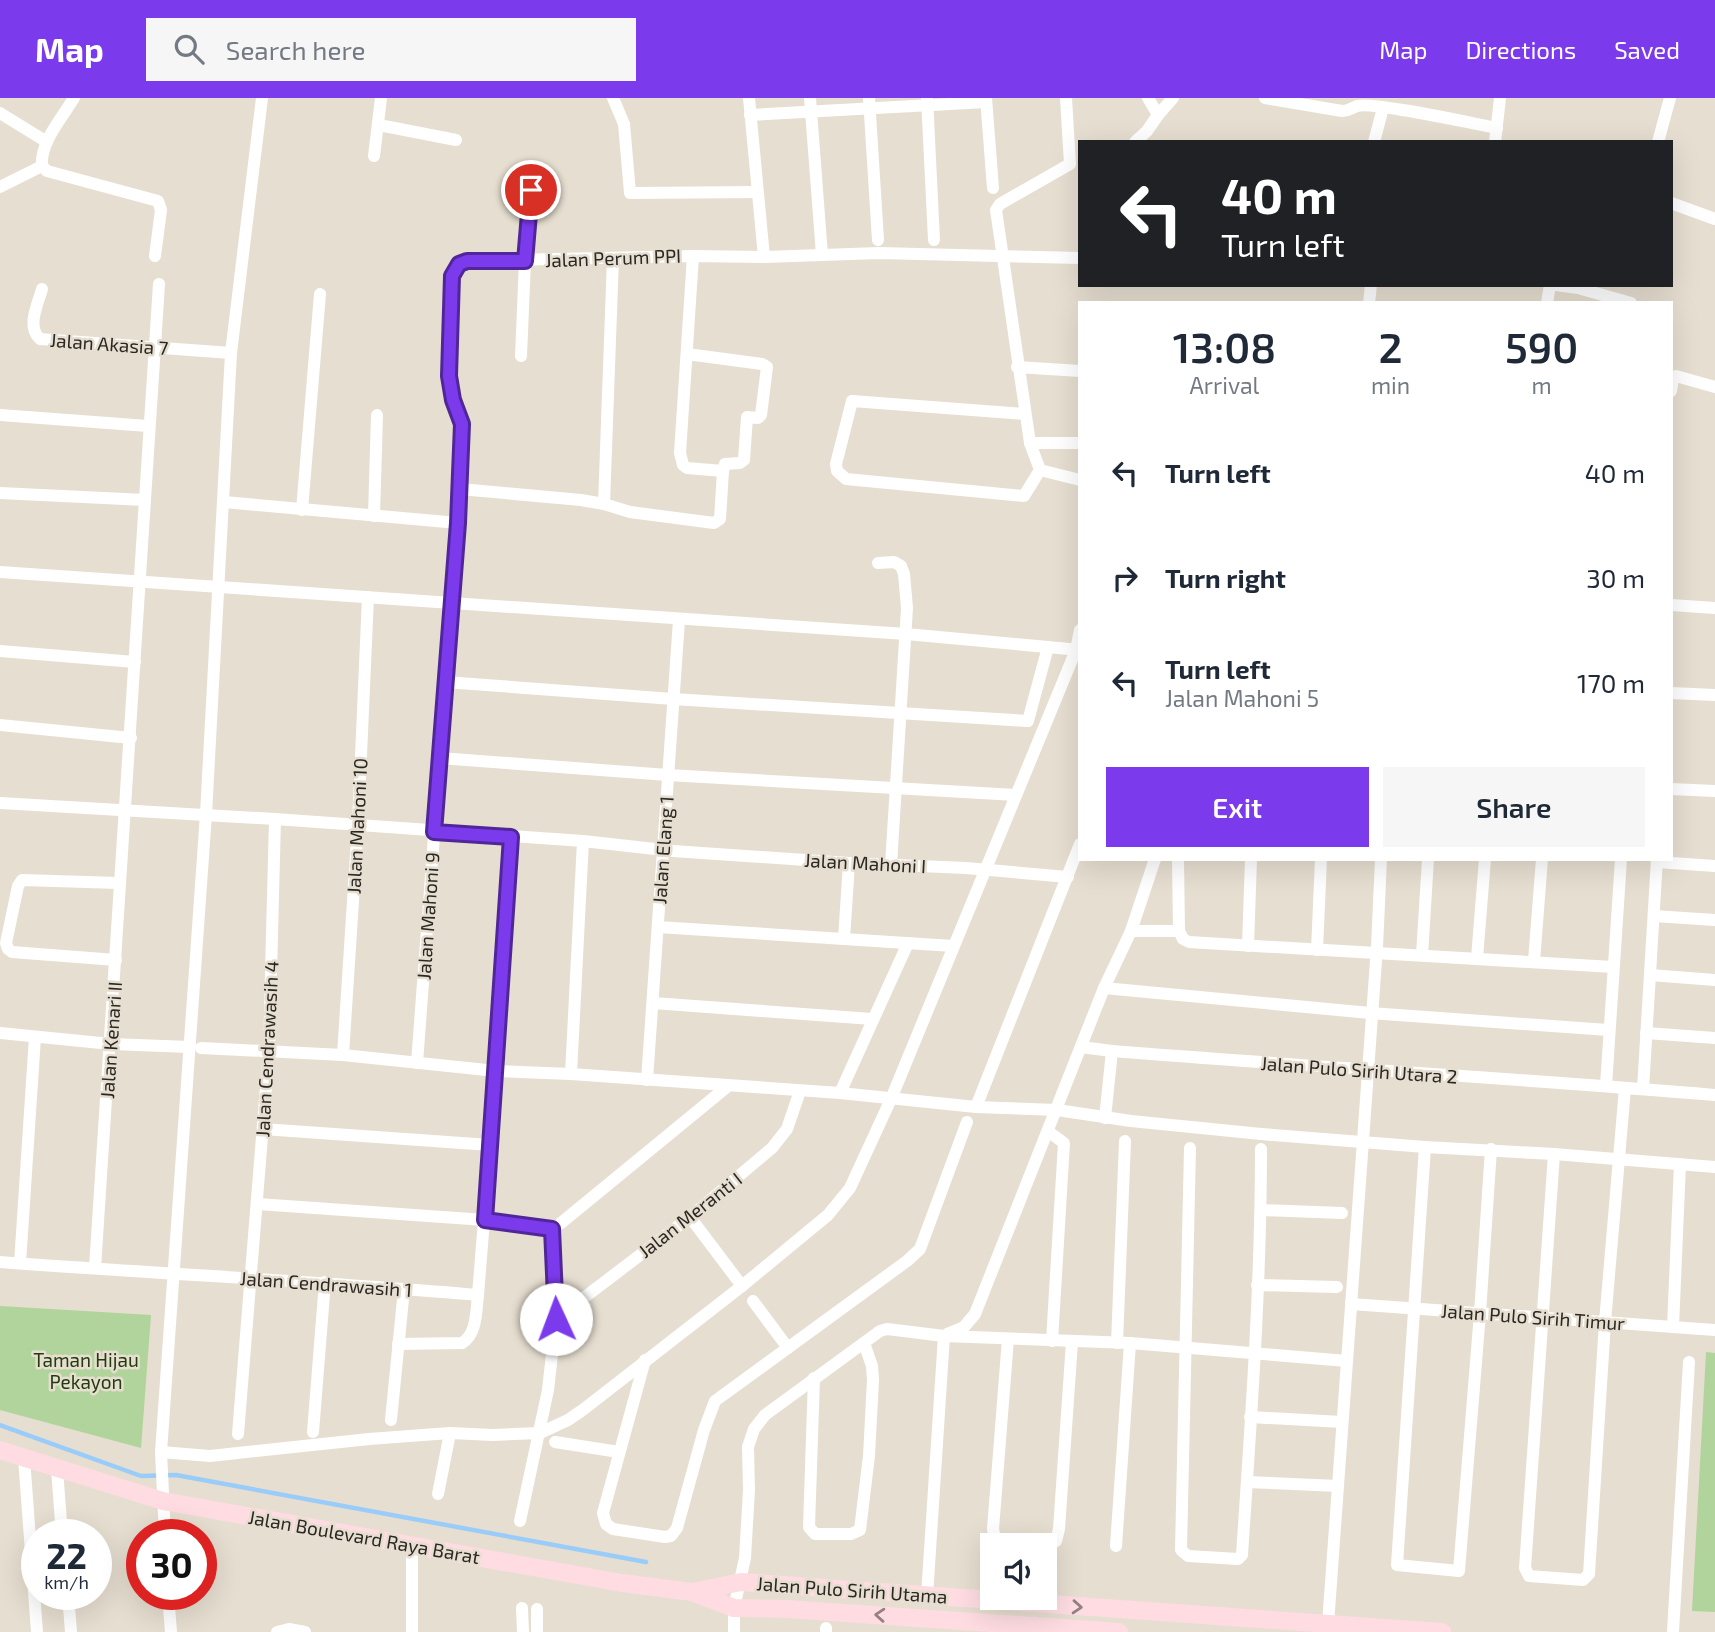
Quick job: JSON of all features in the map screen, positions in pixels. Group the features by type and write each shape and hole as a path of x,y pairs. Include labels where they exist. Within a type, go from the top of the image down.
{"main road":[{"name":"Jalan Boulevard Raya Barat","path":"0,1450 57,1468 162,1494 412,1545 622,1583 692,1592"},
{"name":"Jalan Pulo Sirih Utama","path":"692,1592 741,1582 980,1599"},
{"name":"Jalan Pulo Sirih Utama","path":"692,1592 734,1608 927,1625 988,1623 1119,1632"},
{"name":"Jalan Pulo Sirih Utama","path":"1057,1605 1442,1632"},
{"path":"988,1623 989,1610"}],"street":[{"path":"74,98 47,142 42,166 47,171 158,201 162,210 155,256"},
{"path":"164,1519 161,1452 174,1274 196,1048 217,586 231,353 261,98"},
{"path":"374,156 381,98"},
{"path":"613,98 624,124 631,193 757,192"},
{"path":"748,98 764,257"},
{"path":"1040,470 1030,443 1017,367 996,210 1000,204 1075,162 1066,98"},
{"path":"1148,98 1158,115"},
{"path":"1137,140 1173,98"},
{"path":"1265,98 1342,111 1358,106 1383,108 1497,128"},
{"path":"1495,140 1500,98"},
{"path":"1659,140 1670,98"},
{"path":"750,115 811,105 986,100 993,188"},
{"path":"927,101 934,240"},
{"path":"870,103 878,240"},
{"path":"811,105 822,255"},
{"path":"1375,140 1383,108"},
{"path":"0,113 47,142"},
{"path":"379,125 456,140"},
{"path":"0,187 42,166"},
{"path":"521,356 533,167"},
{"path":"1673,204 1715,219"},
{"name":"Jalan Perum PPI","path":"458,523 462,424 453,400 449,376 452,276 459,264 467,261 879,253 1078,258"},
{"path":"693,256 688,354 679,448 681,459 687,468 723,471"},
{"path":"604,504 613,258"},
{"name":"Jalan Kenari II","path":"95,1268 159,284"},
{"path":"1578,287 1624,301"},
{"name":"Jalan Akasia 7","path":"42,289 33,324 34,332 40,339 231,353"},
{"path":"302,510 320,294"},
{"path":"460,489 604,504 630,512 718,522 725,464 740,463 744,460 747,419 761,415 767,367 762,364 688,354"},
{"path":"1017,367 1078,371"},
{"path":"1673,379 1676,376 1715,387"},
{"path":"1025,414 852,401 836,464 837,471 846,479 1024,496 1040,470"},
{"path":"0,415 148,426"},
{"path":"374,516 377,415"},
{"path":"1030,443 1078,443"},
{"path":"1040,470 1078,480"},
{"path":"0,493 145,500"},
{"path":"224,502 458,523"},
{"name":"Jalan Mahoni 9","path":"417,1063 458,523"},
{"path":"878,563 894,562 902,569 906,634 891,865"},
{"path":"0,572 906,634 1078,650 984,870 891,1099 841,1202 742,1286 584,1409 540,1433 450,1433 210,1456 161,1452"},
{"name":"Jalan Mahoni 10","path":"343,1055 369,597"},
{"path":"1673,605 1715,608"},
{"name":"Jalan Elang 1","path":"647,1080 679,620"},
{"path":"445,682 1028,721 1048,647"},
{"path":"0,651 135,662"},
{"path":"1673,693 1715,695"},
{"path":"0,725 131,738"},
{"path":"439,758 896,790 1016,795"},
{"path":"1673,789 1715,791"},
{"name":"Jalan Mahoni I","path":"0,803 275,818 434,832 583,841 662,850 1068,877"},
{"name":"Jalan Cendrawasih 4","path":"238,1434 269,1050 275,818"},
{"path":"398,1344 464,1343 473,1330 485,1220 511,837"},
{"path":"571,1074 583,841"},
{"path":"976,1107 1078,850"},
{"path":"944,1336 964,1327 975,1314 1104,988 1131,931 1154,861"},
{"path":"1178,861 1179,931 1183,939 1189,942 1612,967"},
{"path":"1248,946 1251,861"},
{"path":"1317,950 1321,861"},
{"path":"1328,1624 1381,861"},
{"path":"1422,955 1428,861"},
{"path":"1477,958 1485,861"},
{"path":"1534,961 1542,861"},
{"path":"1606,1086 1621,861"},
{"path":"1643,1089 1657,861 1715,866"},
{"path":"844,939 849,863"},
{"path":"116,960 12,952 6,943 18,886 22,880 119,883"},
{"path":"1654,916 1715,920"},
{"path":"658,927 953,946"},
{"path":"1131,931 1179,931"},
{"path":"840,1093 908,943"},
{"path":"1650,975 1715,980"},
{"path":"1104,988 1370,1013 1608,1030"},
{"path":"653,1003 872,1019"},
{"path":"0,1033 111,1044 269,1050 496,1071 840,1093 976,1107 1057,1110 1197,1129 1715,1167"},
{"path":"1646,1033 1715,1038"},
{"path":"20,1263 35,1037"},
{"name":"Jalan Pulo Sirih Utara 2","path":"1082,1047 1367,1071 1715,1095"},
{"path":"1105,1118 1112,1051"},
{"path":"561,1223 728,1086"},
{"path":"1554,1154 1525,1569 1529,1576 1583,1580 1589,1574 1605,1322 1625,1088"},
{"name":"Jalan Meranti I","path":"556,1319 690,1217 779,1141 792,1119 800,1091"},
{"path":"645,1360 604,1507 604,1517 606,1524 613,1529 660,1537 671,1536 677,1528 704,1430 715,1401 920,1249 967,1122"},
{"path":"263,1129 490,1145"},
{"path":"1049,1132 1064,1143 1052,1341"},
{"path":"1116,1546 1124,1343 1125,1141"},
{"path":"1425,1147 1397,1565 1459,1571 1491,1150"},
{"path":"1191,1148 1181,1550 1188,1556 1238,1559 1242,1555 1247,1482 1261,1210 1261,1149"},
{"path":"1672,1327 1680,1164"},
{"path":"258,1204 485,1220 552,1229 556,1319 548,1390 520,1521"},
{"path":"1261,1210 1342,1213"},
{"path":"690,1217 742,1286"},
{"name":"Jalan Cendrawasih 1","path":"0,1262 251,1280 325,1282 478,1295"},
{"path":"313,1432 325,1282"},
{"path":"1257,1285 1337,1287"},
{"path":"391,1420 404,1289"},
{"path":"752,1301 788,1348"},
{"name":"Jalan Pulo Sirih Timur","path":"1351,1304 1715,1330"},
{"path":"734,1632 734,1608 741,1582 749,1490 748,1447 754,1429 765,1415 880,1331 887,1329 944,1336 1124,1343 1347,1361"},
{"path":"928,1596 944,1336"},
{"path":"994,1533 1008,1339"},
{"path":"1057,1537 1072,1342"},
{"path":"814,1378 809,1527 814,1534 851,1534 860,1530 869,1456 873,1371 864,1343"},
{"path":"1673,1632 1689,1363"},
{"path":"1250,1418 1342,1422"},
{"path":"438,1494 450,1433"},
{"path":"555,1442 619,1452"},
{"path":"24,1458 37,1632"},
{"path":"57,1468 61,1519"},
{"path":"1247,1482 1338,1486"},
{"path":"412,1545 412,1632"},
{"path":"523,1608 523,1632"},
{"path":"537,1609 537,1632"},
{"path":"69,1610 71,1632"},
{"path":"170,1610 171,1632"},
{"path":"277,1632 289,1629 305,1632"}],"green space":[{"name":"Taman Hijau Pekayon","path":"0,1306 151,1315 141,1448 0,1410"},
{"path":"1706,1352 1715,1353 1715,1612 1692,1611"}],"waterway":[{"path":"0,1425 141,1476 176,1475 646,1562"}],"route":[{"path":"531,190 525,261 467,261 459,264 452,276 449,376 453,400 462,424 460,489 434,832 511,837 485,1220 552,1229 556,1319"}]}
